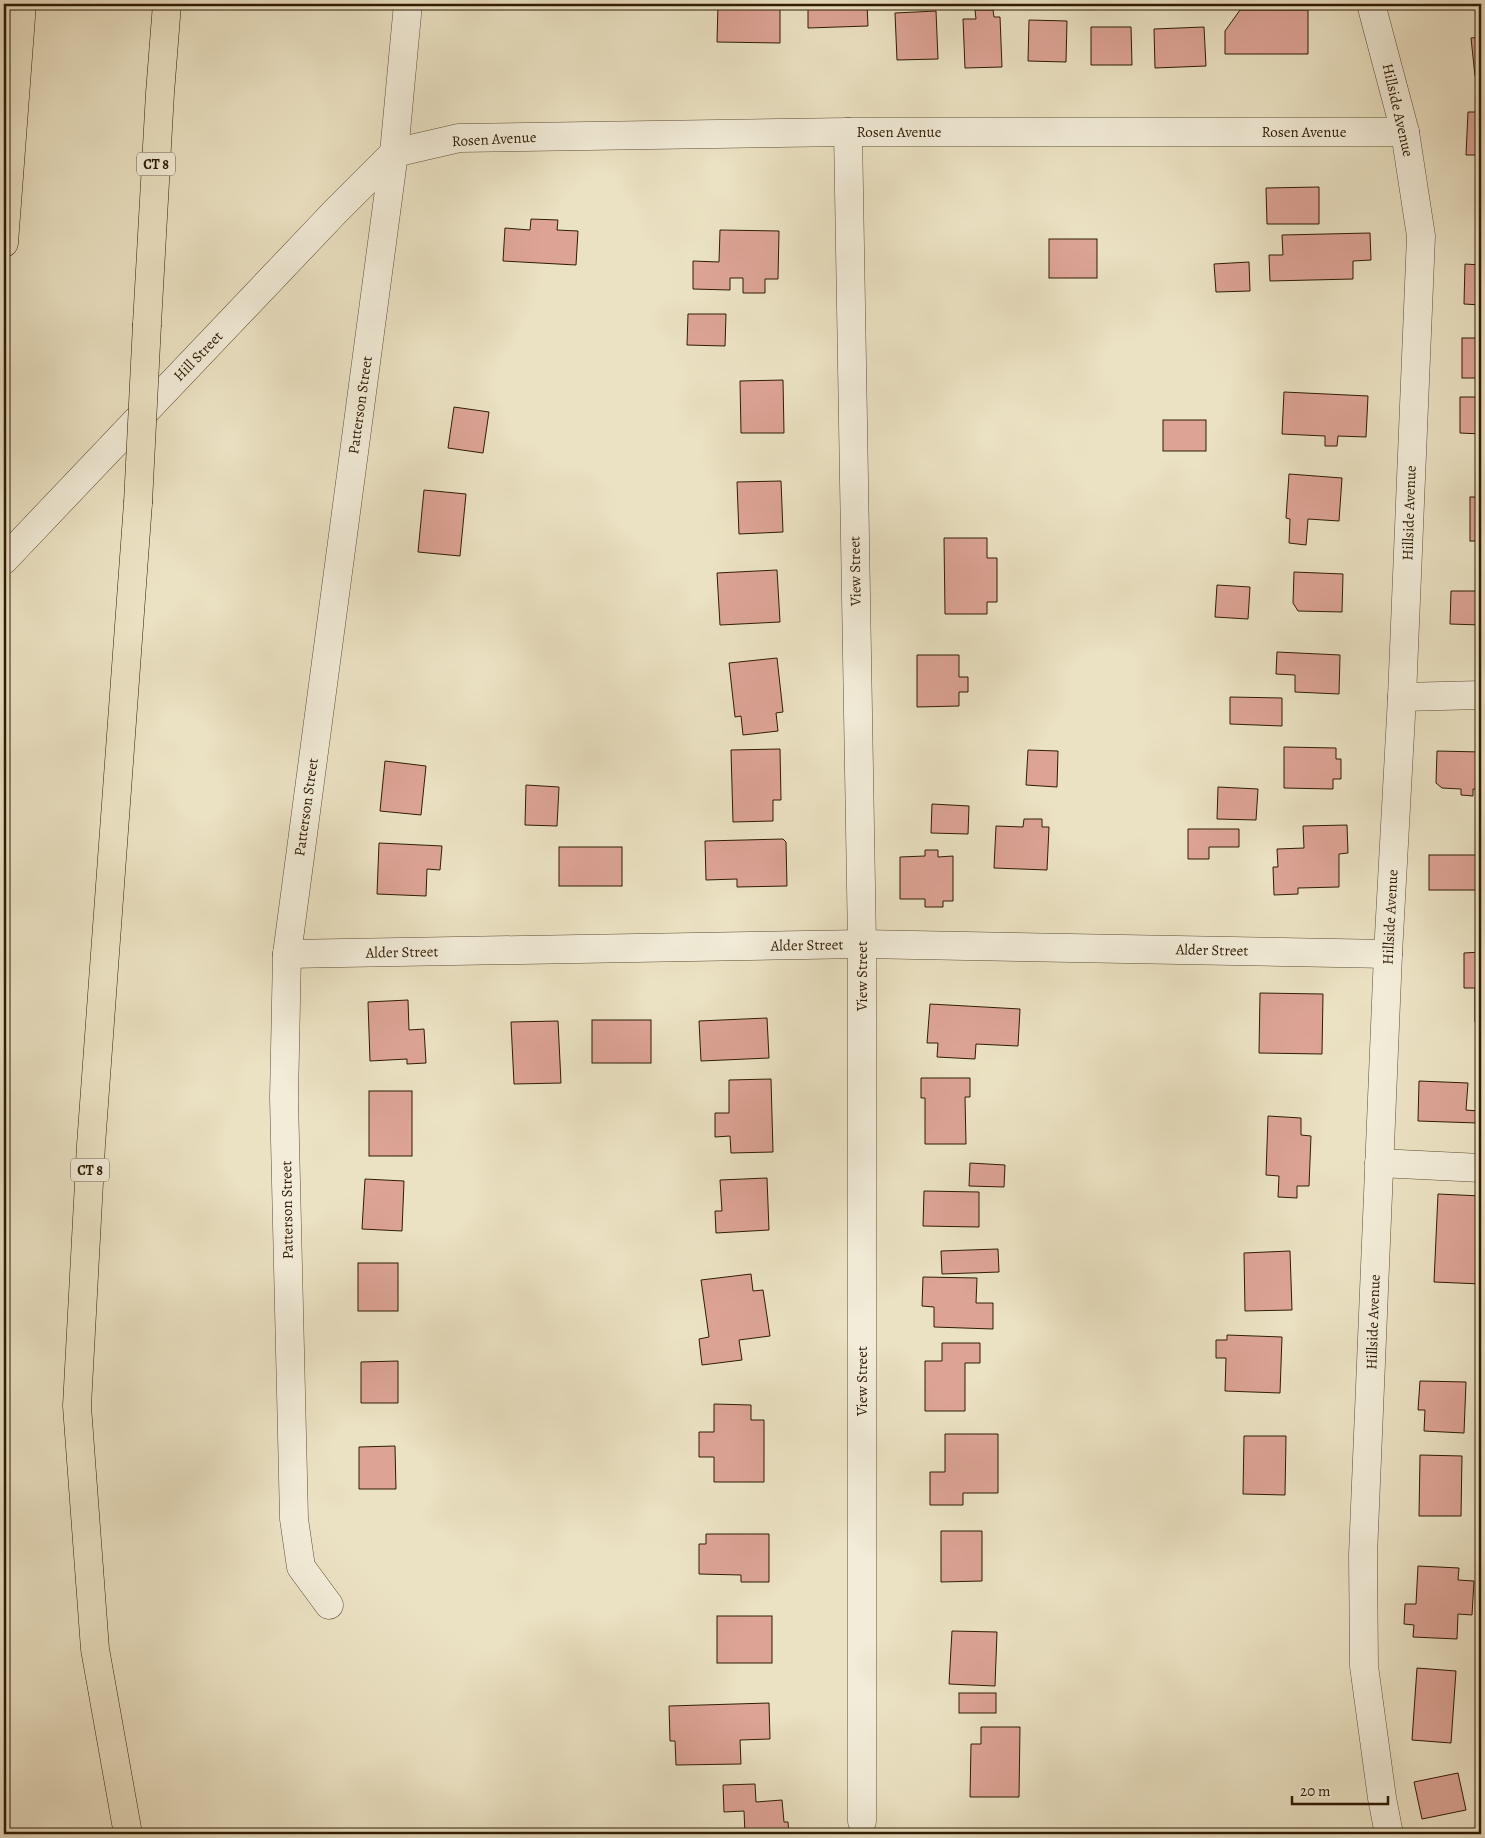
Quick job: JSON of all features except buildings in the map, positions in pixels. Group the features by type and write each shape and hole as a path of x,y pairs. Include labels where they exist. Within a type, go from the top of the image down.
{"highway":[{"path":"4,243 22,4"},
{"name":"CT 8","path":"128,1834 95,1650 77,1406 91,1145 138,503 160,94 167,4"}],"street":[{"name":"Patterson Street","path":"329,1605 301,1568 294,1519 284,1098 286,954 394,154 408,4"},
{"name":"Hillside Avenue","path":"1372,4 1405,132 1421,236 1363,1555 1364,1666 1382,1798 1389,1834"},
{"name":"Rosen Avenue","path":"394,154 459,138 848,132 1405,132"},
{"name":"View Street","path":"848,132 862,944 862,1821"},
{"name":"Hill Street","path":"4,560 329,219 394,154"},
{"path":"1402,697 1481,695"},
{"name":"Alder Street","path":"286,954 862,944 1388,954"},
{"path":"1380,1163 1481,1168"}]}
